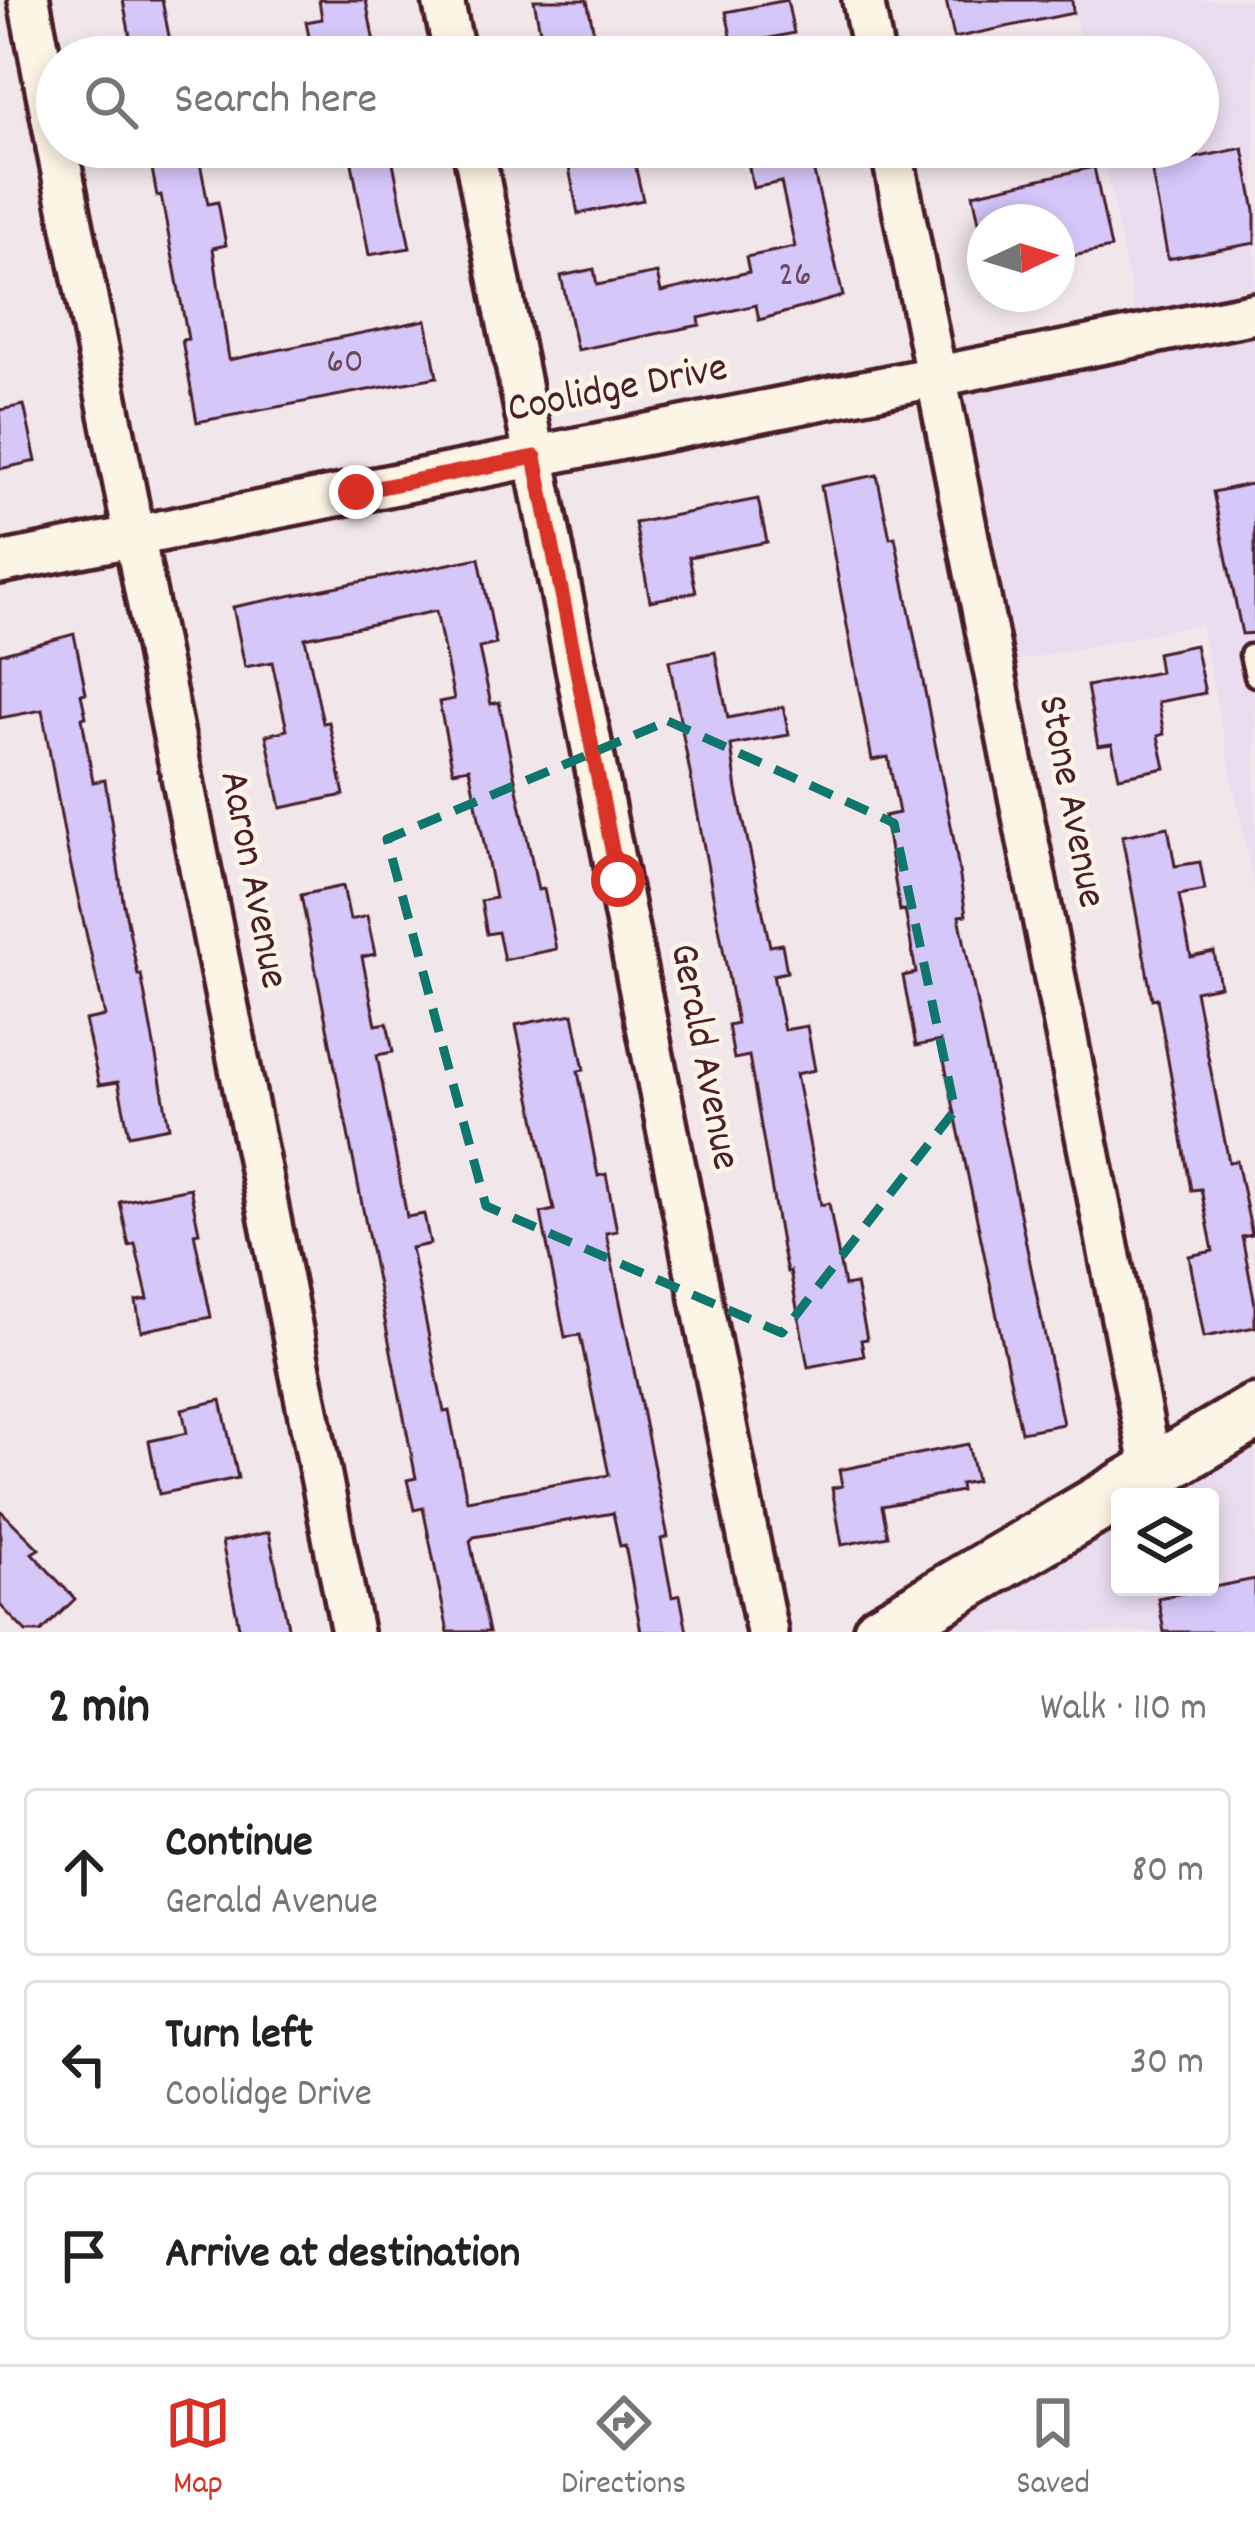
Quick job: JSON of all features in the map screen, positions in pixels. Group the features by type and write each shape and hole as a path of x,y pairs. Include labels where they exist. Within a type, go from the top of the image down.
{"street":[{"name":"Aaron Avenue","path":"28,0 36,40"},
{"path":"443,0 451,36"},
{"path":"862,0 870,36"},
{"name":"Aaron Avenue","path":"61,168 352,1632"},
{"name":"Gerald Avenue","path":"477,168 766,1632"},
{"name":"Stone Avenue","path":"895,168 1153,1475"},
{"name":"Coolidge Drive","path":"0,563 1255,313"},
{"path":"881,1632 1255,1412"}],"lane":[{"path":"1250,655 1255,676"}],"highlighted area":[{"path":"668,721 894,823 955,1110 782,1333 486,1206 387,839"}],"shaded area":[{"path":"1072,0 1255,0 1255,891 1201,624 986,667 934,375 1140,336 1106,168 1219,168 1219,36 1080,36"},
{"path":"1255,1412 1255,1632 881,1632 1111,1497 1111,1596 1219,1596 1219,1488 1126,1488"}],"building":[{"path":"123,0 162,0 169,36 130,36"},
{"path":"319,0 366,0 373,36 309,36 306,22 322,19"},
{"path":"534,0 587,0 595,36 541,36"},
{"path":"787,0 794,33 731,36 726,12"},
{"path":"946,0 1072,0 1073,13 954,36"},
{"path":"1243,148 1255,211 1255,243 1168,259 1151,168 1219,168 1219,153"},
{"path":"152,168 201,168 208,204 218,202 226,245 213,248 229,360 426,320 437,377 197,422 182,340 188,339 161,195 157,196"},
{"path":"353,168 394,168 410,248 369,255"},
{"path":"569,168 636,168 643,200 578,214"},
{"path":"749,168 813,168 843,296 759,320 756,305 699,318 700,325 577,350 561,276 594,269 597,285 657,273 661,292 749,272 746,257 795,247 781,182 753,188"},
{"path":"1094,168 1111,248 1075,256 1075,204 975,204 973,194"},
{"path":"24,405 36,461 0,469 0,410"},
{"path":"877,475 890,538 895,537 955,846 966,915 959,916 1063,1424 1021,1432 940,1041 916,1046 903,976 916,973 884,816 899,813 888,757 872,760 821,486"},
{"path":"1255,483 1255,633 1242,634 1213,492"},
{"path":"758,499 767,542 689,557 696,592 650,601 635,523"},
{"path":"479,558 496,644 479,648 491,704 499,702 538,890 544,889 556,949 504,960 498,932 487,934 481,901 495,898 469,768 453,771 439,702 454,699 436,611 305,638 344,795 281,808 266,735 287,730 272,662 245,667 233,607"},
{"path":"74,634 86,693 81,694 86,717 82,718 93,782 105,780 123,900 169,1127 129,1135 118,1082 99,1085 85,1020 105,1016 42,710 0,718 0,654"},
{"path":"1195,645 1205,693 1158,702 1165,768 1119,777 1112,744 1098,746 1087,686 1160,672 1157,653"},
{"path":"715,652 728,718 783,707 789,735 731,745 770,946 782,944 787,972 773,975 784,1030 807,1026 815,1070 796,1074 821,1205 829,1203 844,1286 856,1284 867,1339 861,1340 864,1356 808,1367 749,1056 734,1059 728,1025 737,1023 669,661"},
{"path":"1168,827 1175,866 1200,862 1205,890 1179,895 1191,957 1214,952 1220,986 1195,991 1229,1162 1237,1161 1252,1235 1242,1237 1255,1327 1204,1337 1189,1256 1213,1251 1201,1189 1191,1190 1122,836"},
{"path":"343,886 350,920 367,916 375,954 362,957 376,1025 387,1023 393,1052 377,1055 407,1217 424,1214 430,1244 411,1248 467,1500 609,1475 580,1335 565,1337 541,1213 554,1210 516,1025 573,1014 584,1070 578,1071 598,1176 606,1174 617,1231 606,1233 668,1537 661,1539 672,1597 680,1595 687,1632 641,1632 625,1545 620,1546 613,1513 474,1537 470,1541 489,1632 448,1632 423,1508 414,1510 407,1480 416,1478 301,895"},
{"path":"190,1188 211,1317 141,1331 136,1301 148,1299 120,1202"},
{"path":"221,1400 238,1478 159,1494 149,1441 187,1433 182,1409"},
{"path":"968,1444 976,1481 960,1484 961,1491 882,1506 888,1536 842,1545 832,1488 842,1486 839,1470"},
{"path":"0,1510 39,1549 32,1553 75,1599 41,1632 26,1632 0,1605"},
{"path":"269,1532 289,1632 240,1632 222,1542"},
{"path":"1255,1579 1255,1632 1164,1632 1158,1598 1219,1596 1219,1586"}],"route":[{"path":"356,492 535,457 618,880"}]}
